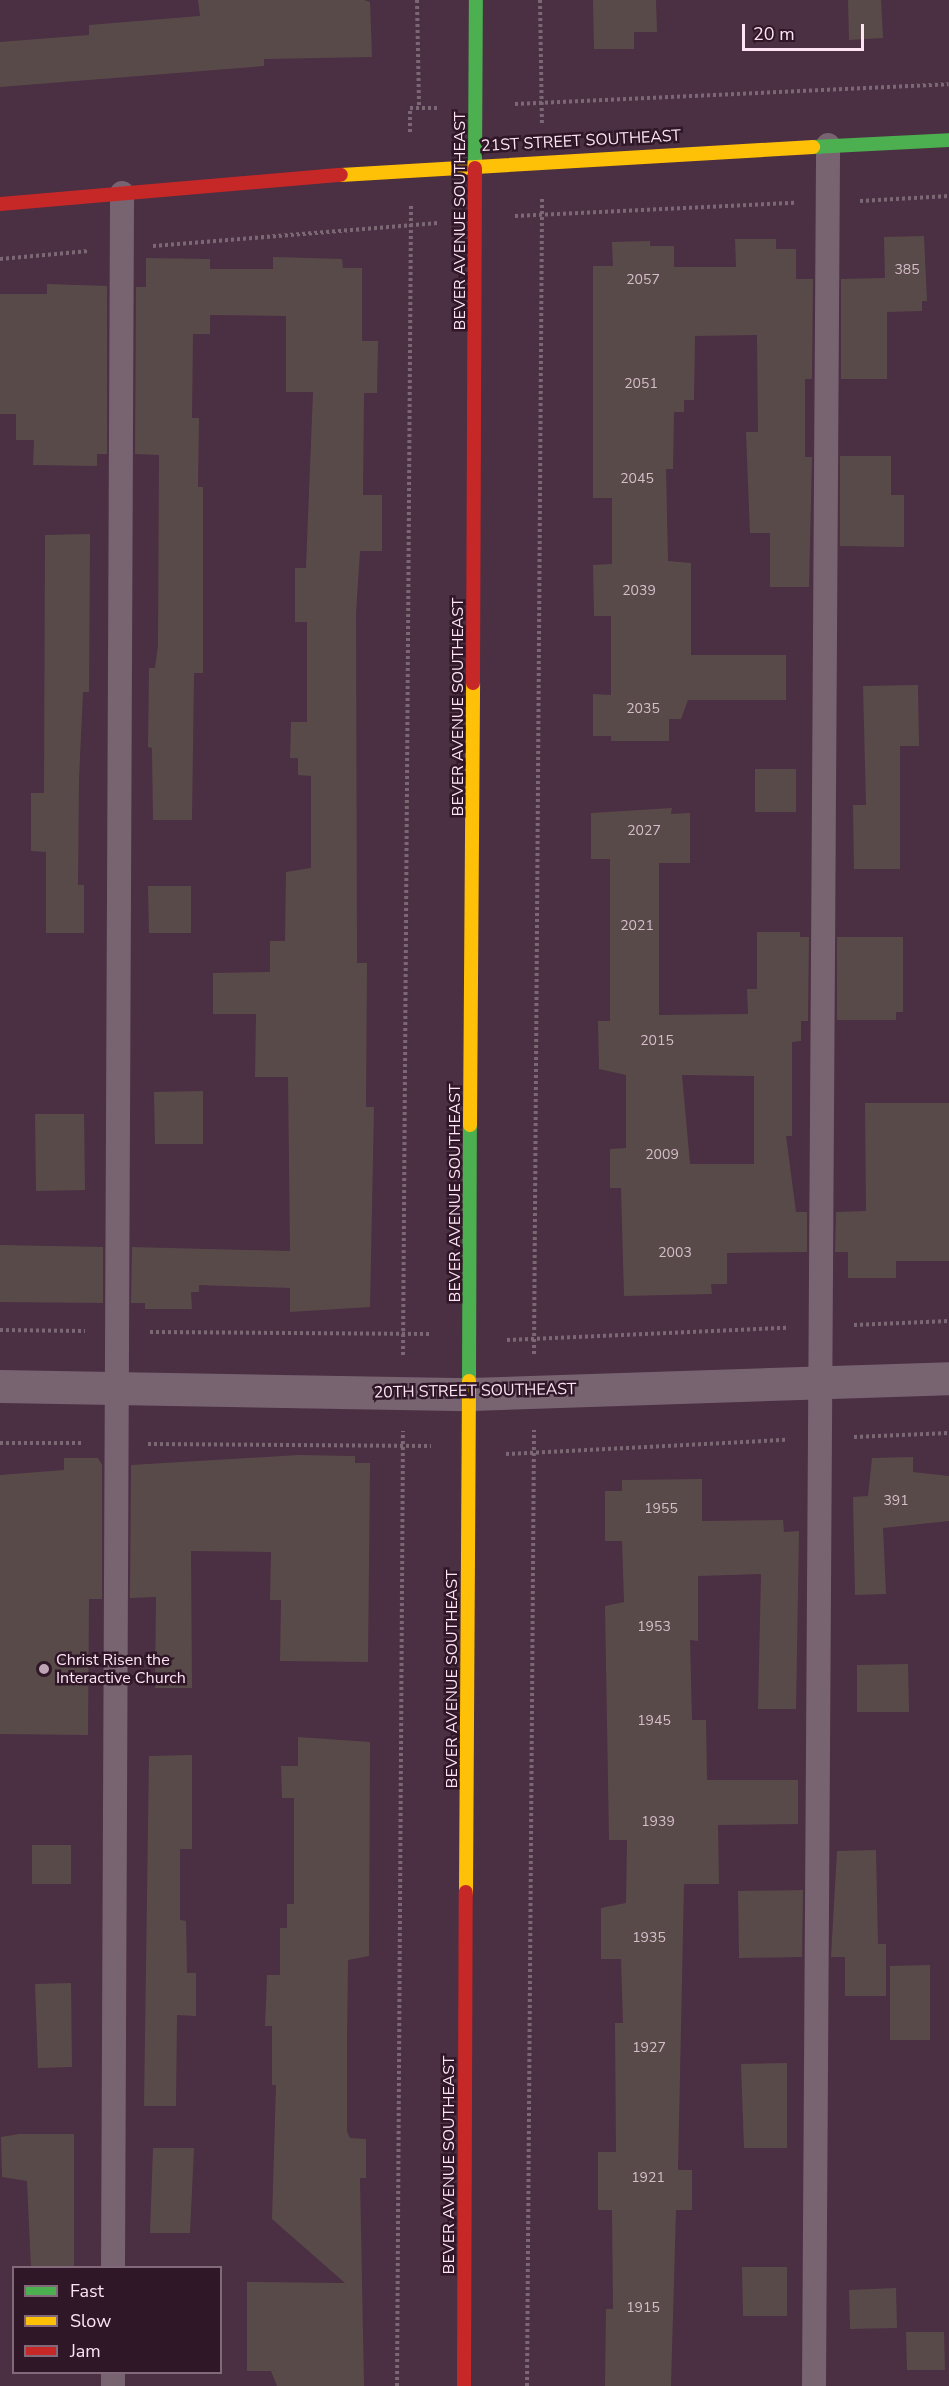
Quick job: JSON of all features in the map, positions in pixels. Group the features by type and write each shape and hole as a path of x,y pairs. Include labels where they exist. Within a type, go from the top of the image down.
{"street":[{"name":"BEVER AVENUE SOUTHEAST","path":"464,2386 478,163 476,0"},
{"name":"21ST STREET SOUTHEAST","path":"0,204 478,163 949,140"},
{"name":"20TH STREET SOUTHEAST","path":"0,1386 470,1394 949,1378"}],"lane":[{"path":"814,2386 828,145"},
{"path":"113,2266 119,1443 122,193"}],"path":[{"path":"417,0 419,108"},
{"path":"540,0 542,131"},
{"path":"515,104 949,84"},
{"path":"410,139 410,108 437,108"},
{"path":"534,1359 542,188"},
{"path":"514,216 949,196"},
{"path":"403,1362 411,198"},
{"path":"0,259 438,223"},
{"path":"506,1340 949,1321"},
{"path":"0,1330 431,1334"},
{"path":"397,2386 403,1418"},
{"path":"528,2386 534,1424"},
{"path":"505,1454 949,1433"},
{"path":"0,1443 431,1446"}],"building":[{"path":"198,0 364,0 370,2 372,57 264,59 264,66 0,87 0,42 89,35 89,25 200,16"},
{"path":"593,0 656,0 657,32 634,32 634,49 594,49"},
{"path":"848,0 881,0 883,38 849,40"},
{"path":"924,236 927,301 922,301 922,311 887,312 887,379 841,379 841,279 885,278 884,237"},
{"path":"735,239 776,239 776,249 796,249 796,279 813,279 812,379 805,379 805,457 812,457 809,587 770,587 770,533 750,533 746,432 758,432 757,335 695,336 694,400 684,400 684,412 674,412 673,469 666,469 668,561 691,563 691,655 786,655 786,700 688,700 681,719 669,719 669,741 611,741 611,736 593,736 593,694 611,695 611,616 594,616 593,565 612,564 612,498 593,498 593,266 613,266 612,242 650,241 650,246 674,246 674,267 736,267"},
{"path":"273,257 342,259 343,268 362,268 362,341 378,341 377,393 364,393 363,495 382,495 382,551 360,551 356,613 357,963 367,963 366,1107 374,1107 370,1307 290,1312 290,1288 199,1285 199,1292 191,1292 192,1309 145,1309 145,1303 131,1303 132,1247 290,1251 288,1077 255,1077 256,1014 213,1014 213,973 270,972 270,941 285,941 286,872 311,868 311,776 298,775 298,758 290,758 291,722 307,722 307,622 295,622 295,568 306,568 313,392 286,392 286,316 210,315 210,334 193,334 192,418 199,418 198,487 203,487 203,673 194,673 192,820 153,820 152,748 148,747 149,668 155,668 158,646 159,455 135,454 136,287 146,287 146,258 210,259 210,269 273,269"},
{"path":"47,284 107,286 107,454 97,454 97,466 33,465 34,440 16,440 16,414 0,414 0,294 47,294"},
{"path":"840,456 891,456 891,495 904,495 904,547 840,546"},
{"path":"90,534 89,692 83,692 79,779 78,885 84,885 84,933 46,933 46,852 31,851 31,793 44,793 45,535"},
{"path":"918,685 919,746 900,746 900,869 854,869 853,805 866,805 863,686"},
{"path":"755,769 796,769 796,812 755,812"},
{"path":"672,808 671,814 690,813 690,863 659,863 659,1015 748,1014 747,989 757,989 757,932 800,932 800,937 809,937 808,1021 801,1021 801,1041 792,1042 792,1136 786,1136 796,1212 807,1212 807,1252 727,1253 727,1284 711,1284 712,1294 624,1296 621,1188 610,1188 610,1149 626,1148 626,1075 599,1069 598,1021 610,1021 610,859 591,859 591,813","holes":["682,1075 754,1076 754,1164 690,1164"]},
{"path":"148,886 191,886 191,933 149,933"},
{"path":"837,937 903,937 903,1012 896,1012 896,1020 837,1020"},
{"path":"203,1091 203,1144 155,1144 154,1092"},
{"path":"865,1103 949,1103 949,1261 896,1261 896,1278 848,1278 848,1252 835,1252 836,1212 866,1211"},
{"path":"35,1114 84,1114 85,1190 36,1191"},
{"path":"0,1245 103,1247 103,1303 0,1302"},
{"path":"298,1455 355,1456 355,1463 370,1463 368,1662 280,1661 281,1600 270,1600 271,1552 191,1551 192,1688 155,1688 156,1597 130,1598 131,1465"},
{"path":"913,1457 913,1472 949,1476 949,1521 883,1528 886,1594 855,1595 853,1497 868,1496 872,1458"},
{"path":"64,1458 98,1458 102,1465 102,1599 89,1599 88,1735 0,1734 0,1475 64,1470"},
{"path":"702,1479 702,1521 783,1520 784,1532 799,1531 796,1709 758,1709 761,1574 698,1576 698,1641 690,1640 692,1720 706,1720 707,1780 798,1780 798,1824 718,1825 719,1884 684,1884 678,2170 692,2170 692,2210 676,2210 671,2386 605,2386 606,2309 613,2309 612,2210 598,2210 598,2152 616,2152 615,2023 623,2023 621,1959 601,1959 601,1908 626,1903 627,1840 609,1840 605,1606 624,1602 622,1541 605,1541 605,1491 622,1491 622,1480"},
{"path":"908,1664 909,1712 857,1712 857,1665"},
{"path":"298,1737 370,1742 369,1956 348,1960 347,2041 347,2132 350,2138 366,2139 366,2178 360,2178 364,2386 277,2386 271,2371 247,2371 247,2282 345,2283 272,2219 276,2085 272,2085 272,2026 265,2026 267,1975 280,1975 280,1928 287,1928 287,1904 294,1904 294,1798 282,1798 281,1766 298,1766"},
{"path":"192,1755 192,1849 180,1849 180,1920 186,1921 187,1973 196,1973 196,2016 177,2015 176,2106 144,2106 149,1756"},
{"path":"32,1845 71,1845 71,1884 32,1884"},
{"path":"876,1850 878,1944 886,1944 886,1996 845,1996 845,1957 831,1957 837,1851"},
{"path":"803,1890 802,1957 739,1958 738,1891"},
{"path":"930,1965 930,2040 890,2040 890,1966"},
{"path":"71,1983 72,2067 38,2068 35,1984"},
{"path":"787,2063 787,2148 744,2148 741,2064"},
{"path":"19,2134 74,2134 74,2266 31,2266 27,2181 2,2177 1,2137"},
{"path":"153,2148 194,2148 190,2233 150,2233"},
{"path":"742,2267 787,2267 787,2316 743,2316"},
{"path":"896,2288 897,2328 850,2329 849,2290"},
{"path":"906,2332 944,2332 945,2370 907,2370"}],"traffic: fast":[{"path":"475,168 476,0"},
{"path":"813,147 949,140"},
{"path":"469,1381 470,1125"}],"traffic: slow":[{"path":"341,175 813,147"},
{"path":"470,1125 473,683"},
{"path":"466,1892 469,1381"}],"traffic: jam":[{"path":"473,683 475,168"},
{"path":"0,204 341,175"},
{"path":"464,2386 466,1892"}],"place":[{"name":"Christ Risen the Interactive Church","path":"44,1669"}]}
